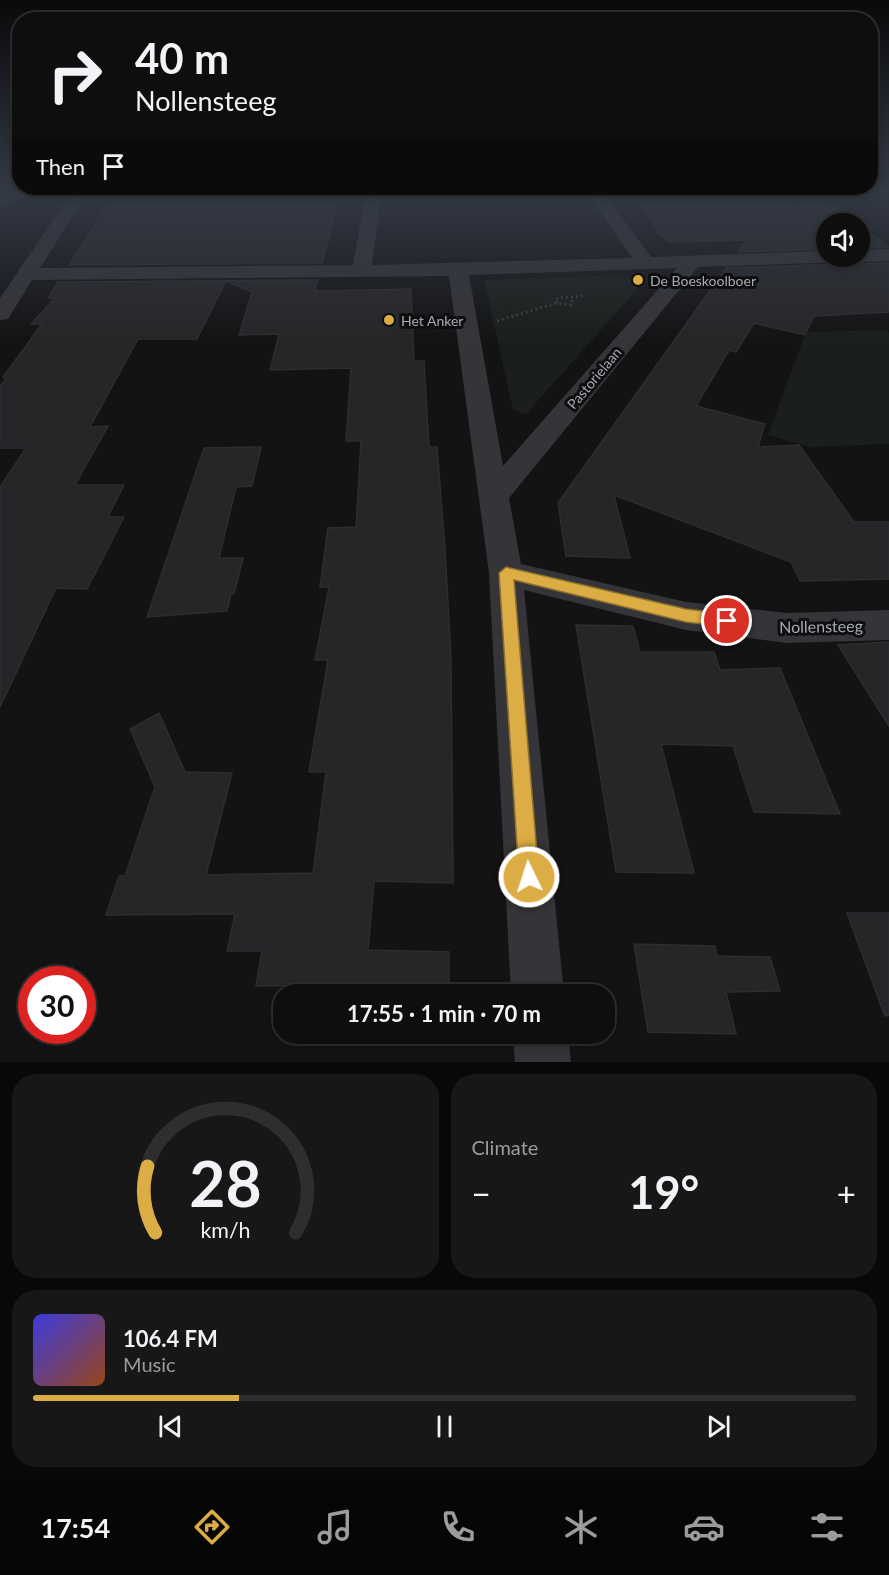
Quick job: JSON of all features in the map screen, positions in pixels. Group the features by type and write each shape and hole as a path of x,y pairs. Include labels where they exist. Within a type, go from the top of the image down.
{"street":[{"path":"0,314 48,241"},
{"path":"362,271 367,241"},
{"path":"629,241 646,264"},
{"path":"870,256 889,255"},
{"path":"26,274 458,270 816,257"},
{"name":"Pastorielaan","path":"496,495 692,262"},
{"path":"458,270 496,495 506,573 537,984"},
{"name":"Nollensteeg","path":"506,573 686,616 787,628 889,624"},
{"path":"542,1044 543,1062"}],"path":[{"path":"467,325 494,322 557,303 571,305 574,302 573,298"}],"shaded area":[{"path":"622,275 641,285 526,414 513,410 484,280"},
{"path":"886,330 889,333 889,444 810,447 768,435 806,332"}],"building":[{"path":"85,241 328,241 322,263 69,265"},
{"path":"667,241 724,241 669,242"},
{"path":"746,241 816,241 816,249 738,252"},
{"path":"870,241 879,241 888,247 870,248"},
{"path":"889,263 889,312 814,316 805,335 754,323 736,352 729,350 696,406 765,424 758,447 799,445 854,522 889,522 889,579 800,581 791,562 614,495 630,558 566,556 558,503 726,268 816,265 816,267 870,267 870,264"},
{"path":"318,280 315,291 411,289 414,361 424,361 429,447 437,447 445,549 451,658 453,883 374,881 368,950 449,952 449,984 273,984 273,986 256,986 262,951 227,951 235,914 106,915 119,876 125,876 155,787 130,729 159,713 185,772 232,773 206,875 313,873 326,772 309,772 328,660 315,660 329,587 320,587 328,528 356,527 361,441 346,441 351,368 270,370 279,334 239,335 252,292 226,281 197,339 138,339 90,427 108,426 75,485 124,485 108,517 124,517 87,589 56,588 0,707 0,487 26,448 0,448 0,386 6,379 3,377 42,324 31,324 55,298 48,298 58,282"},
{"path":"261,447 252,486 236,487 219,558 243,558 227,611 147,617 204,448"},
{"path":"576,625 633,626 640,652 714,652 720,670 780,668 840,814 754,812 733,746 661,744 694,873 616,872"},
{"path":"889,642 889,726 838,645"},
{"path":"847,913 889,913 889,1015 885,1016"},
{"path":"634,944 715,946 717,956 770,957 780,991 726,992 736,1034 648,1032"}],"place":[{"name":"De Boeskoolboer","path":"638,280"},
{"name":"Het Anker","path":"389,320"}],"route":[{"path":"529,877 506,573 686,616 727,621"}]}
